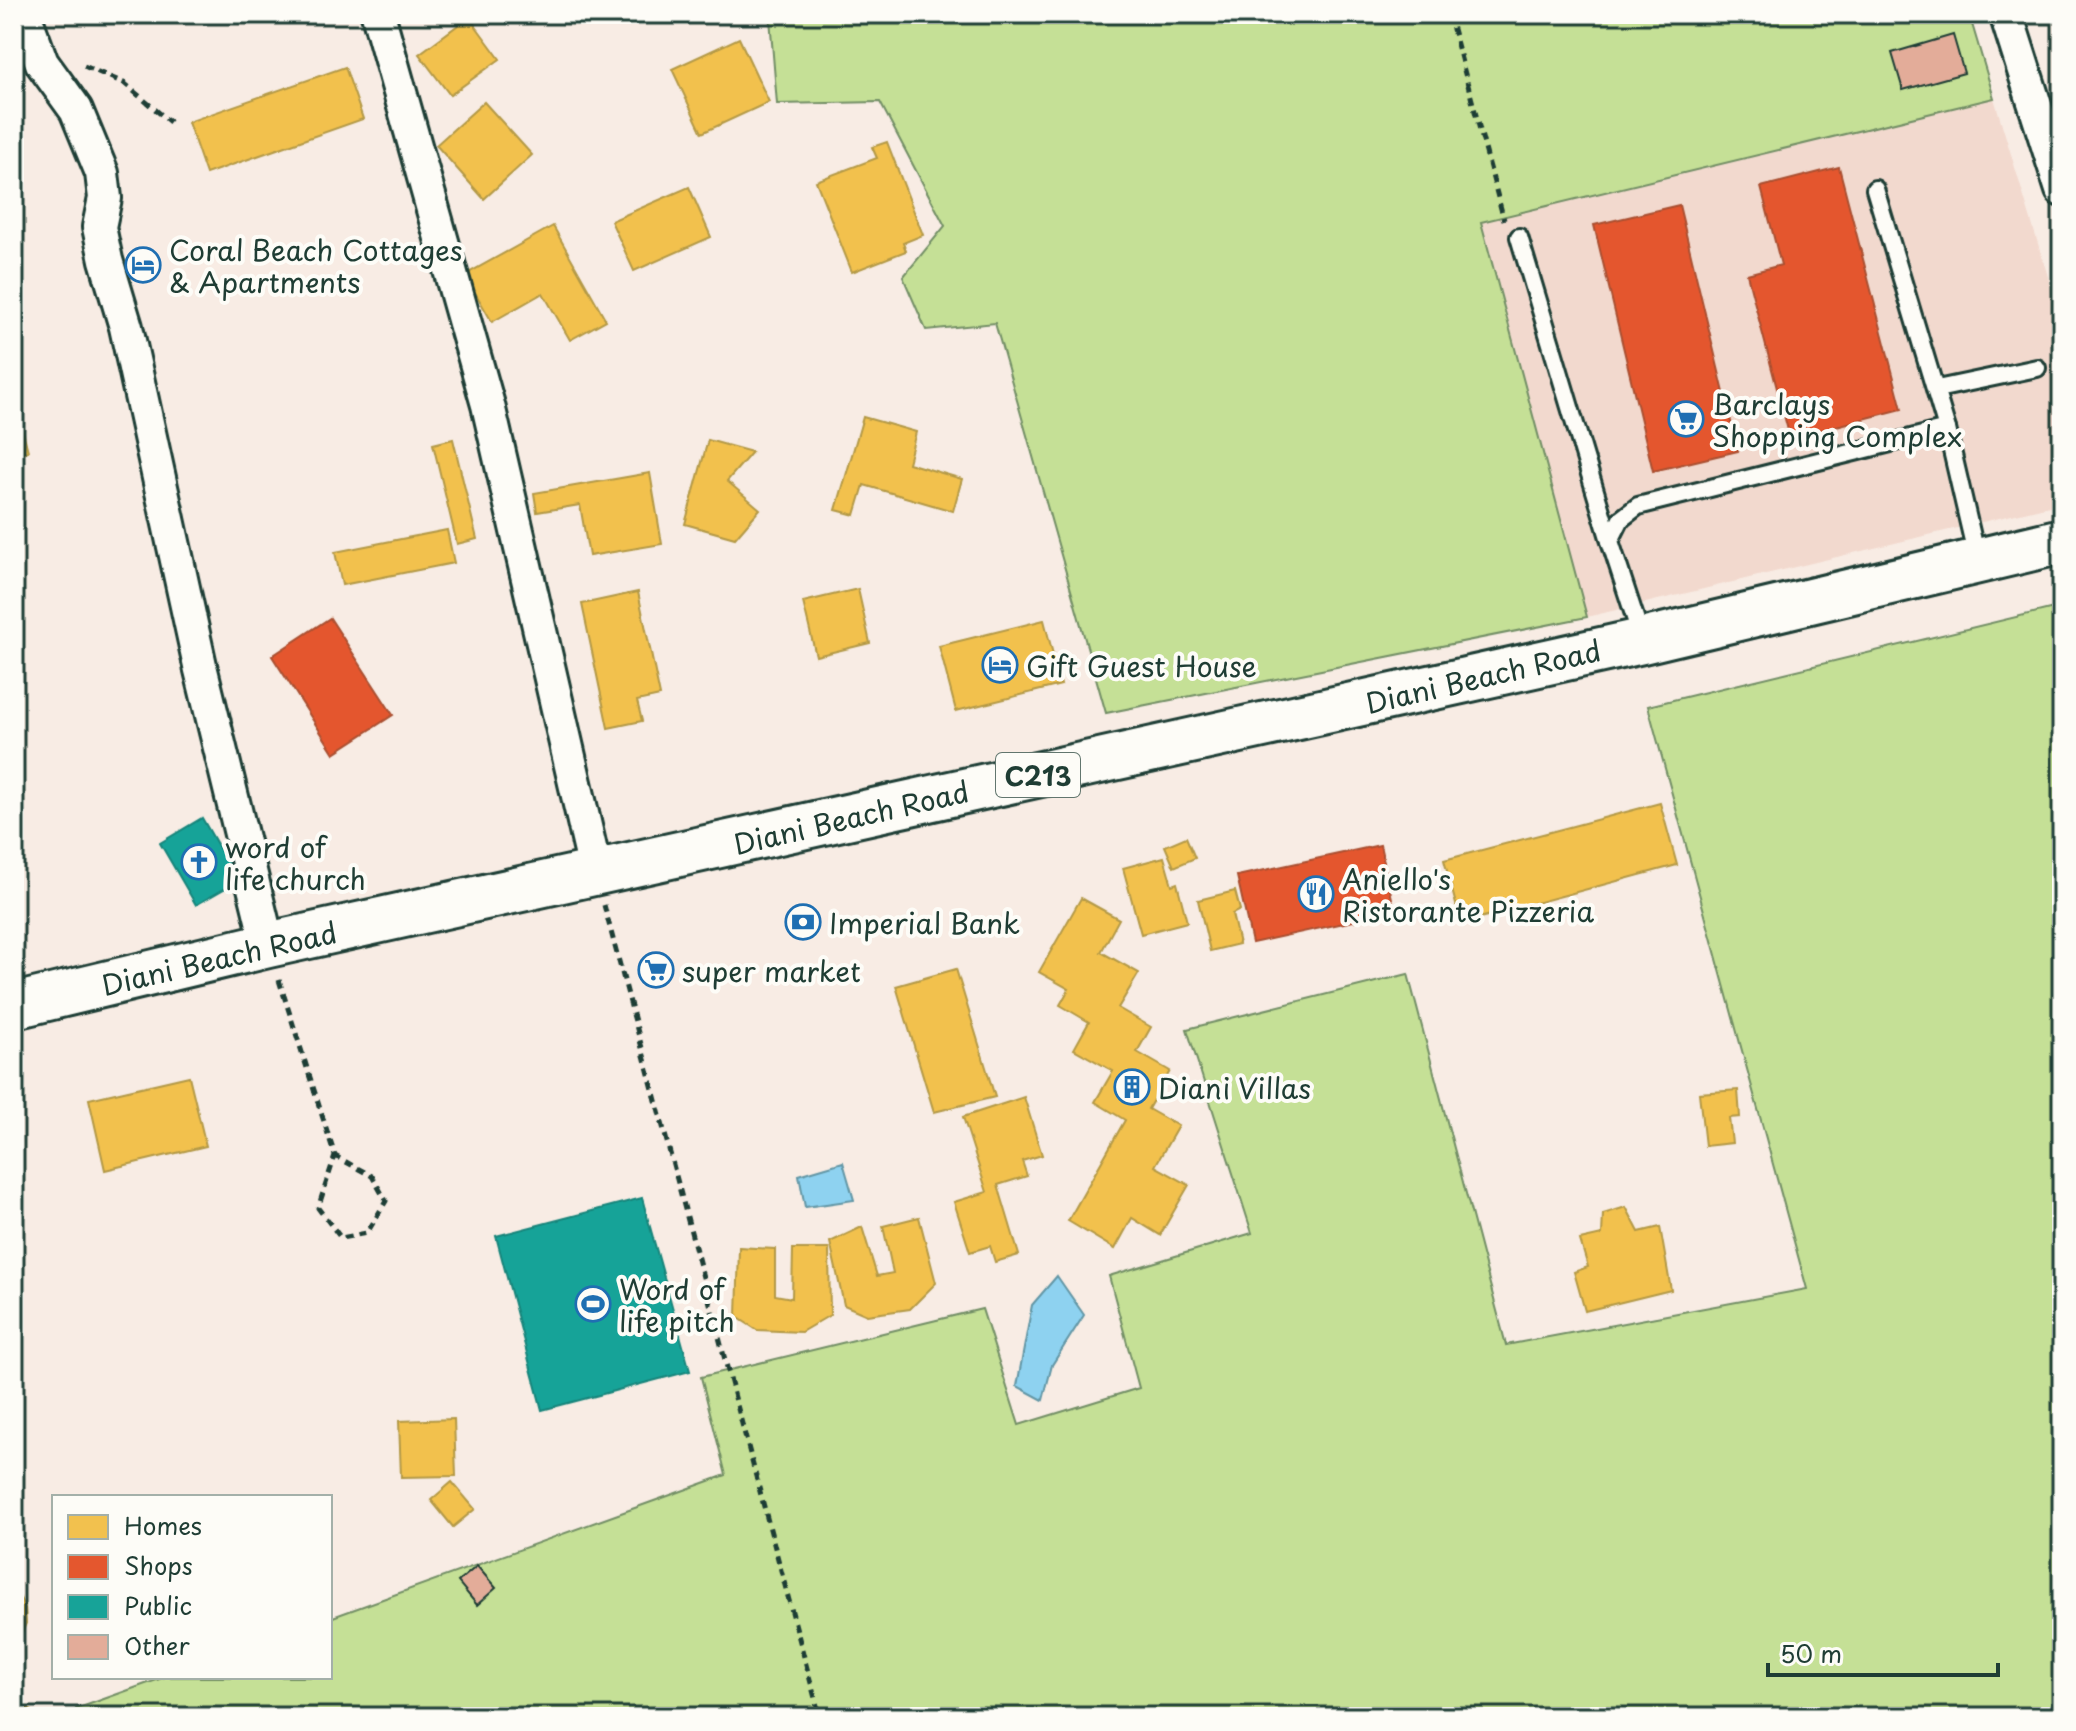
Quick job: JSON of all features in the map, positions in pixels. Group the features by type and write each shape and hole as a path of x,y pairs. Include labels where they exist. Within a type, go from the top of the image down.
{"main road":[{"name":"Diani Beach Road","path":"14,1006 268,945 1642,641 2062,541"}],"street":[{"path":"24,14 42,63 76,110 102,173 105,198 99,227 101,238 126,327 201,670 268,945"},
{"path":"378,14 488,405 596,874"},
{"path":"2006,14 2062,190"}],"lane":[{"path":"1875,189 1937,389 1977,560"},
{"path":"1519,237 1642,641"},
{"path":"1937,389 2037,368"},
{"path":"1610,541 1621,519 1638,506 1947,429"}],"path":[{"path":"42,63 67,57 124,83 170,122"},
{"path":"596,874 820,1717"},
{"path":"268,945 335,1156 318,1208 341,1238 367,1233 386,1201 372,1176 335,1156"}],"shaded area":[{"path":"1994,98 2062,323 2062,503 1587,617 1481,222"}],"green space":[{"path":"776,14 1969,14 1994,98 1481,222 1587,617 1106,713 995,323 926,330 903,277 945,226 880,102 777,104 770,18"},
{"path":"2062,606 2062,1717 78,1717 76,1709 159,1679 332,1679 332,1617 726,1475 701,1377 982,1309 1019,1425 1139,1388 1109,1276 1252,1233 1187,1029 1408,974 1506,1345 1807,1289 1648,706"}],"water":[{"path":"843,1162 854,1200 805,1207 799,1175"},
{"path":"1057,1276 1084,1315 1052,1365 1043,1400 1017,1386 1032,1305"}],"building: Homes":[{"path":"469,17 500,59 450,95 419,54"},
{"path":"739,38 769,102 702,133 672,69"},
{"path":"345,67 363,119 206,174 188,122"},
{"path":"484,102 532,155 484,199 436,145"},
{"path":"887,142 923,235 903,243 906,251 852,272 816,181 877,158 872,147"},
{"path":"689,187 711,237 634,271 611,221"},
{"path":"553,226 606,320 570,340 543,293 492,322 465,275"},
{"path":"18,412 28,451 14,455 14,413"},
{"path":"863,417 916,432 908,463 962,479 953,511 864,485 855,515 836,510"},
{"path":"453,439 477,539 457,544 433,444"},
{"path":"708,440 752,452 727,481 760,509 735,538 685,524"},
{"path":"650,473 662,544 589,556 580,505 537,512 534,493"},
{"path":"447,530 454,563 342,585 335,552"},
{"path":"858,589 870,643 816,656 803,602"},
{"path":"638,592 660,696 637,701 642,721 608,728 582,604"},
{"name":"Gift Guest House","path":"1044,620 1061,685 956,711 939,646"},
{"path":"1660,803 1677,865 1461,923 1444,860"},
{"path":"1186,837 1195,858 1174,867 1165,846"},
{"path":"1164,857 1172,885 1177,883 1187,922 1141,934 1123,868"},
{"path":"1235,891 1240,910 1232,914 1239,944 1210,951 1198,900"},
{"name":"Diani Villas","path":"1081,898 1119,919 1101,952 1139,973 1118,1008 1151,1027 1137,1052 1170,1071 1148,1109 1178,1126 1155,1166 1189,1185 1160,1235 1132,1218 1115,1249 1068,1221 1125,1120 1095,1102 1113,1071 1074,1049 1089,1022 1060,1005 1069,989 1039,972"},
{"path":"956,969 995,1097 934,1112 896,986"},
{"path":"189,1076 206,1146 105,1170 89,1099"},
{"path":"1738,1090 1740,1117 1729,1118 1732,1143 1705,1146 1699,1093"},
{"path":"1024,1097 1042,1155 1022,1161 1027,1176 998,1185 1019,1255 995,1262 990,1246 970,1252 954,1202 987,1192 963,1117"},
{"path":"1626,1207 1639,1232 1660,1227 1671,1290 1585,1311 1574,1272 1588,1267 1580,1240 1602,1235 1603,1214"},
{"path":"919,1217 936,1283 910,1309 867,1315 844,1305 830,1242 862,1227 877,1276 893,1273 883,1226"},
{"path":"739,1247 775,1249 775,1295 792,1298 793,1249 829,1249 830,1315 801,1332 757,1330 737,1317"},
{"path":"454,1419 456,1476 401,1477 399,1421"},
{"path":"452,1482 475,1509 453,1527 431,1500"},
{"path":"14,1586 25,1608 26,1623 14,1651"},
{"path":"14,1705 29,1709 39,1717 14,1717"}],"building: Shops":[{"path":"1839,167 1902,409 1790,438 1747,274 1781,265 1761,187"},
{"path":"1679,205 1738,451 1653,471 1594,225"},
{"path":"330,618 393,715 334,753 272,656"},
{"name":"Aniello's Ristorante Pizzeria","path":"1380,845 1395,912 1252,943 1237,876"}],"building: Public":[{"name":"word of life church","path":"202,818 238,881 196,905 160,843"},
{"name":"Word of life pitch","path":"642,1198 690,1371 542,1410 496,1236"}],"building: Other":[{"path":"1953,35 1964,73 1903,90 1892,53"},
{"path":"477,1566 496,1588 477,1605 458,1582"}],"place":[{"name":"Coral Beach Cottages & Apartments","path":"143,265"},
{"name":"Barclays Shopping Complex","path":"1686,419"},
{"name":"Gift Guest House","path":"1000,665"},
{"name":"word of life church","path":"199,862"},
{"name":"Aniello's Ristorante Pizzeria","path":"1316,894"},
{"name":"Imperial Bank","path":"803,922"},
{"name":"super market","path":"656,970"},
{"name":"Diani Villas","path":"1132,1087"},
{"name":"Word of life pitch","path":"593,1304"}]}
